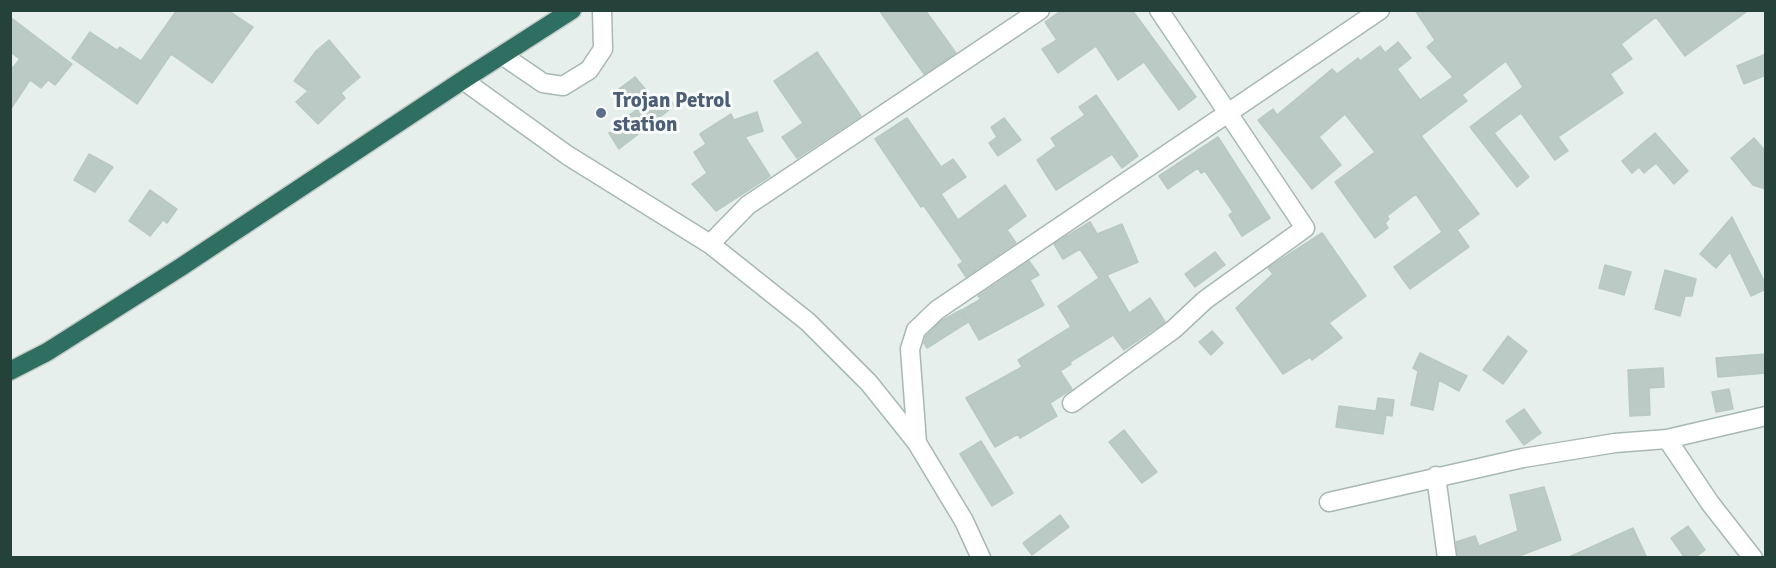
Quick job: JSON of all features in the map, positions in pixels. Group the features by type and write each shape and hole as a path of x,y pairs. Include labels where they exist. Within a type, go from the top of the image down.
{"highway":[{"path":"10,372 47,352 181,267 572,10"}],"street":[{"path":"502,55 543,83 563,86 589,70 603,49 602,10"},
{"path":"710,244 748,205 1040,10"},
{"path":"1072,403 1174,329 1206,300 1305,228 1159,10"},
{"path":"917,443 910,349 916,330 937,310 1230,114 1380,10"},
{"path":"463,80 567,155 710,244 808,322 869,383 917,443 964,521 981,558"},
{"path":"1329,502 1436,476 1604,445 1667,439 1766,416"},
{"path":"1667,439 1710,503 1753,558"},
{"path":"1436,476 1447,558"}],"building":[{"path":"177,10 229,11 253,27 212,83 171,54 137,104 72,58 90,32 117,50 120,47 141,61"},
{"path":"879,10 925,10 956,53 924,74"},
{"path":"1062,10 1132,10 1196,97 1179,110 1144,62 1118,80 1096,46 1058,73 1042,49 1057,40 1045,22"},
{"path":"1415,10 1749,10 1685,56 1656,17 1621,44 1632,59 1610,74 1623,93 1558,137 1568,151 1555,160 1521,113 1494,133 1529,177 1517,187 1470,127 1523,87 1506,61 1462,95 1467,101 1421,136 1479,214 1457,230 1469,247 1410,289 1394,267 1442,232 1416,194 1387,216 1389,219 1385,223 1388,228 1375,238 1335,182 1375,152 1345,114 1319,137 1341,165 1312,189 1258,120 1273,109 1277,115 1332,69 1337,74 1358,58 1360,61 1380,46 1385,53 1398,42 1411,58 1397,69 1420,100 1453,77 1427,47 1435,40"},
{"path":"10,17 72,64 55,85 48,80 41,88 30,80 10,110 10,71 20,59 10,52"},
{"path":"329,40 360,77 341,93 345,98 318,124 296,102 308,91 294,81 316,51"},
{"path":"817,52 861,116 797,158 782,137 803,123 774,81"},
{"path":"1766,54 1766,75 1744,84 1737,66"},
{"path":"635,77 657,103 668,96 674,106 619,149 609,133 630,120 627,117 636,110 619,89"},
{"path":"1096,95 1138,156 1122,168 1112,154 1056,190 1037,160 1056,146 1051,138 1085,115 1079,107"},
{"path":"757,112 763,131 745,137 770,176 716,211 692,184 707,173 694,152 706,144 700,134 731,114 734,120"},
{"path":"907,118 941,167 953,159 966,177 941,194 958,220 1005,185 1026,216 1007,230 1016,243 966,277 958,265 963,262 924,206 921,207 875,139"},
{"path":"1004,118 1021,140 998,156 989,143 997,137 991,127"},
{"path":"1655,133 1688,171 1674,184 1656,163 1644,173 1639,167 1632,173 1622,161"},
{"path":"1218,137 1270,218 1242,236 1229,215 1233,212 1205,171 1201,173 1198,168 1168,189 1159,176"},
{"path":"1754,138 1766,152 1766,189 1753,185 1731,158"},
{"path":"89,154 113,167 95,192 74,180"},
{"path":"150,190 177,209 167,223 163,220 150,236 129,221"},
{"path":"1732,217 1766,285 1766,289 1751,296 1730,252 1716,268 1700,254"},
{"path":"1090,222 1097,234 1122,224 1138,262 1107,275 1129,313 1150,298 1165,322 1124,350 1113,335 1070,362 1071,364 1060,371 1072,389 1050,403 1057,416 1020,438 1018,434 995,447 966,398 1022,367 1018,360 1071,327 1058,306 1099,278 1080,249 1063,259 1054,244"},
{"path":"1322,233 1366,296 1329,323 1342,338 1312,360 1310,357 1283,374 1236,308 1273,274 1268,268"},
{"path":"1215,252 1225,265 1195,287 1185,274"},
{"path":"1029,261 1039,275 1030,280 1044,305 979,340 962,310 981,299 978,296"},
{"path":"1605,265 1631,272 1624,295 1599,288"},
{"path":"1665,270 1696,279 1692,296 1685,296 1680,316 1655,309"},
{"path":"961,310 968,322 927,348 924,343 926,336 941,321"},
{"path":"1212,331 1223,343 1211,355 1199,342"},
{"path":"1508,336 1527,351 1503,384 1483,370"},
{"path":"1420,353 1467,376 1459,391 1439,380 1433,410 1411,405 1418,371 1413,368"},
{"path":"1766,354 1766,373 1718,377 1716,358"},
{"path":"1663,368 1664,387 1649,388 1650,415 1630,416 1628,370"},
{"path":"1729,389 1733,409 1716,412 1712,392"},
{"path":"1378,398 1394,400 1392,416 1386,415 1383,434 1336,427 1339,406 1376,411"},
{"path":"1524,409 1541,433 1524,445 1506,421"},
{"path":"1124,430 1157,472 1142,483 1109,442"},
{"path":"981,441 1013,493 992,506 960,454"},
{"path":"1544,487 1561,540 1514,558 1458,558 1456,542 1475,536 1479,546 1518,531 1510,495"},
{"path":"1060,515 1069,527 1032,555 1023,543"},
{"path":"1688,526 1705,550 1694,558 1685,558 1671,538"},
{"path":"1633,528 1647,558 1567,558"}],"place":[{"name":"Trojan Petrol station","path":"601,113"}]}
